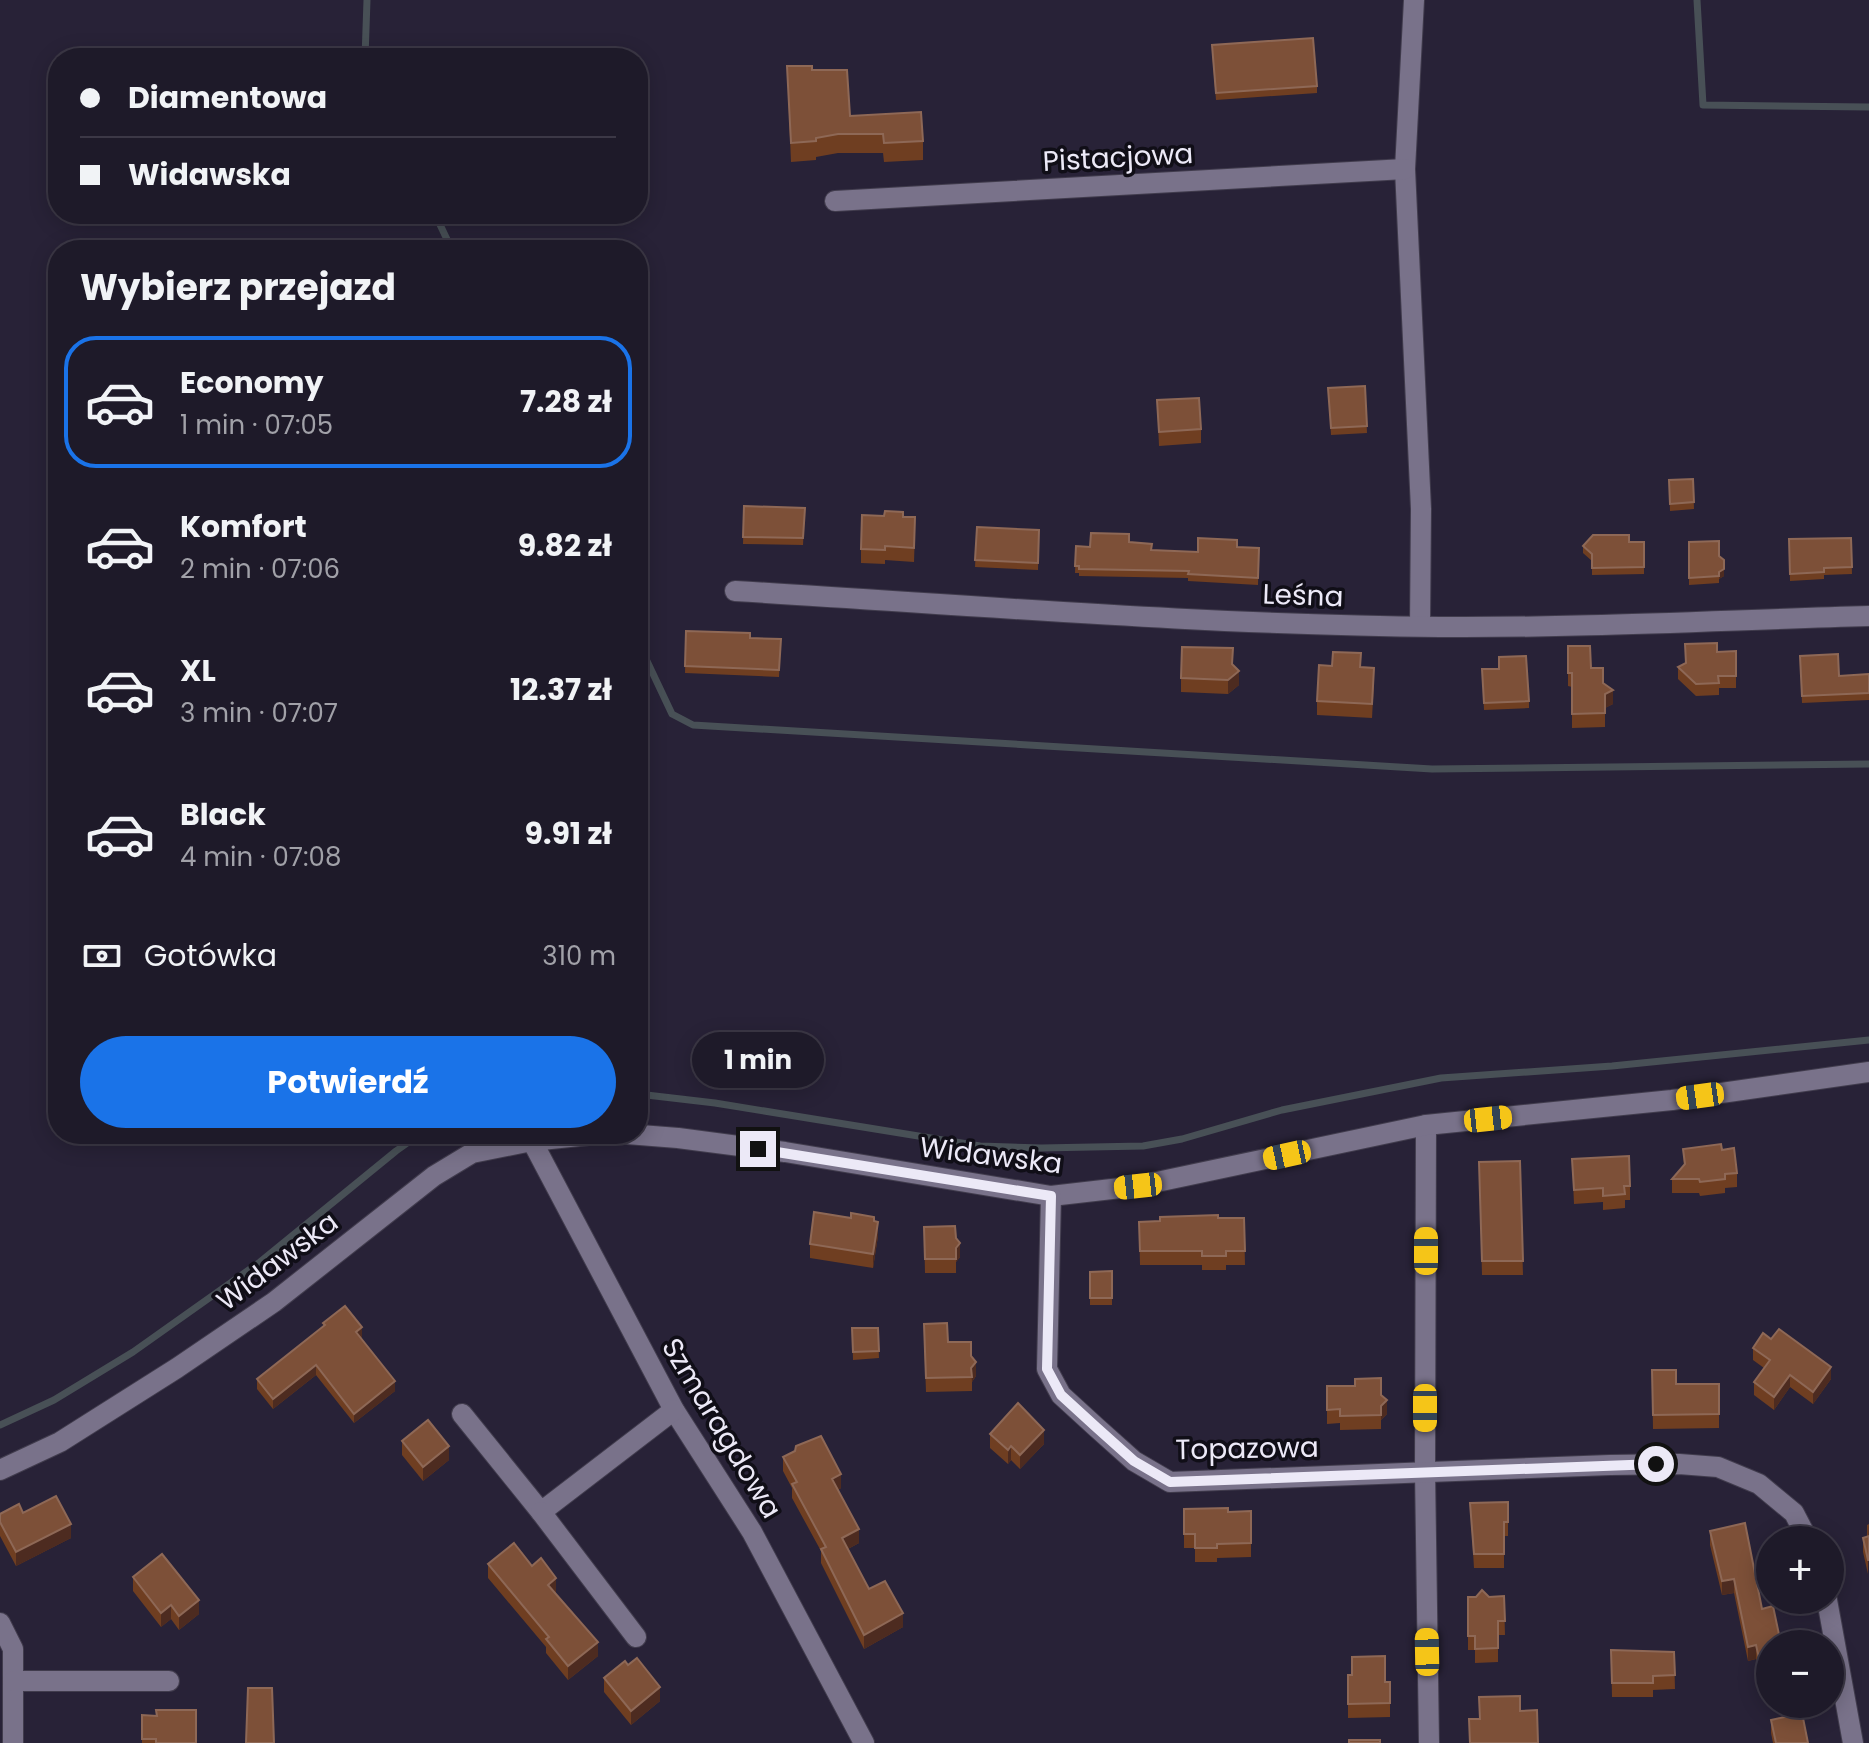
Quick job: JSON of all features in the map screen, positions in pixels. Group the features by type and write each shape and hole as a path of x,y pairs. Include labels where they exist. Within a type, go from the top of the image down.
{"street":[{"path":"1414,0 1405,169 1421,509 1420,626"},
{"name":"Pistacjowa","path":"835,201 1405,169"},
{"name":"Leśna","path":"735,591 1298,624 1565,626 1869,616"},
{"name":"Widawska","path":"648,1136 785,1152 1051,1196 1138,1186 1426,1125 1672,1100 1869,1072"},
{"path":"1426,1125 1425,1471 1429,1743"},
{"name":"Widawska","path":"0,1470 60,1442 190,1360 274,1302 434,1176 472,1153 517,1144"},
{"name":"Szmaragdowa","path":"534,1144 674,1410 752,1532 864,1743"},
{"name":"Topazowa","path":"1051,1196 1047,1369 1061,1395 1134,1461 1170,1482 1666,1464 1718,1467 1759,1484 1794,1513 1801,1526"},
{"path":"541,1512 674,1410"},
{"path":"462,1414 636,1637"},
{"path":"1830,1614 1853,1743"},
{"path":"0,1623 13,1649 13,1743"},
{"path":"13,1681 169,1681"}],"building":[{"path":"1313,38 1317,86 1216,93 1212,45"},
{"path":"787,66 847,70 850,116 921,112 923,141 884,143 883,134 838,134 816,138 816,141 791,143"},
{"path":"1365,386 1367,426 1331,428 1328,388"},
{"path":"1199,398 1201,429 1159,432 1157,400"},
{"path":"1693,479 1694,502 1670,504 1669,480"},
{"path":"744,506 805,508 803,538 743,537"},
{"path":"885,511 903,512 903,517 915,517 914,548 885,546 885,550 861,549 862,515 884,516"},
{"path":"977,527 1039,530 1038,563 975,560"},
{"path":"1091,533 1129,534 1129,542 1152,544 1151,550 1198,552 1198,538 1237,540 1237,547 1259,548 1258,578 1188,574 1189,571 1079,569 1075,566 1076,546 1090,547"},
{"path":"1593,535 1629,535 1629,542 1644,542 1644,567 1592,568 1592,554 1583,546"},
{"path":"1851,538 1852,567 1790,574 1789,539"},
{"path":"1719,541 1719,556 1724,560 1724,569 1719,576 1689,578 1689,542"},
{"path":"686,631 750,633 750,638 781,639 779,670 685,666"},
{"path":"1717,643 1717,652 1736,651 1736,676 1718,676 1719,683 1696,684 1678,667 1686,663 1685,644"},
{"path":"1568,646 1590,646 1591,668 1603,668 1603,683 1613,690 1605,694 1605,713 1572,714 1572,673 1568,673"},
{"path":"1182,647 1233,648 1232,664 1239,671 1228,680 1181,678"},
{"path":"1333,652 1361,653 1360,667 1374,668 1372,704 1317,701 1319,665 1332,666"},
{"path":"1838,654 1839,676 1869,674 1869,693 1802,696 1800,656"},
{"path":"1526,656 1529,701 1484,703 1482,669 1499,669 1499,657"},
{"path":"1721,1144 1722,1150 1734,1148 1737,1173 1725,1174 1725,1179 1700,1182 1699,1179 1672,1179 1685,1164 1683,1149"},
{"path":"1629,1156 1630,1186 1624,1186 1625,1194 1603,1196 1603,1188 1574,1190 1572,1159"},
{"path":"1520,1161 1523,1261 1482,1261 1479,1162"},
{"path":"814,1212 851,1218 851,1213 874,1217 874,1221 878,1222 873,1254 810,1244"},
{"path":"1218,1215 1218,1218 1244,1218 1245,1251 1226,1251 1226,1256 1202,1256 1202,1251 1140,1251 1139,1222 1160,1221 1160,1217"},
{"path":"955,1226 956,1238 960,1243 956,1248 956,1259 925,1259 924,1227"},
{"path":"1112,1271 1112,1298 1090,1298 1090,1272"},
{"path":"345,1306 362,1327 356,1332 395,1381 354,1414 316,1365 273,1399 257,1379"},
{"path":"947,1323 948,1342 971,1342 971,1356 976,1362 971,1368 972,1377 926,1378 924,1324"},
{"path":"852,1328 878,1328 879,1351 853,1352"},
{"path":"1779,1329 1831,1367 1813,1392 1790,1375 1774,1397 1754,1382 1770,1360 1753,1348 1763,1333 1771,1339"},
{"path":"1652,1370 1676,1370 1676,1384 1719,1384 1719,1414 1653,1415"},
{"path":"1381,1378 1381,1395 1387,1400 1381,1406 1381,1415 1340,1416 1340,1409 1327,1410 1327,1386 1355,1386 1355,1379"},
{"path":"1018,1403 1044,1430 1020,1455 1011,1446 1008,1450 990,1434"},
{"path":"428,1420 449,1446 423,1467 402,1441"},
{"path":"821,1436 841,1474 832,1479 859,1529 842,1538 869,1589 885,1581 903,1613 864,1635 821,1549 826,1547 792,1484 797,1482 783,1457 795,1451 796,1446"},
{"path":"56,1496 71,1524 16,1552 0,1522 0,1514 19,1504 23,1513"},
{"path":"1508,1502 1508,1522 1504,1522 1504,1554 1474,1554 1470,1503"},
{"path":"1228,1508 1228,1512 1251,1511 1251,1543 1195,1548 1195,1534 1184,1534 1184,1509"},
{"path":"1745,1523 1756,1579 1756,1614 1775,1614 1778,1630 1756,1630 1756,1645 1748,1647 1734,1579 1722,1581 1710,1531"},
{"path":"1869,1536 1869,1560 1868,1560 1863,1538"},
{"path":"514,1543 532,1566 541,1558 556,1578 548,1585 598,1642 568,1666 546,1639 549,1637 488,1564"},
{"path":"162,1554 199,1600 179,1616 171,1605 161,1613 133,1577"},
{"path":"1482,1590 1489,1597 1504,1596 1505,1621 1498,1621 1498,1648 1475,1649 1475,1636 1468,1636 1468,1597 1476,1597"},
{"path":"1611,1650 1674,1652 1675,1675 1653,1676 1653,1683 1612,1683"},
{"path":"1385,1656 1385,1682 1390,1682 1390,1703 1348,1704 1348,1675 1352,1675 1352,1657"},
{"path":"637,1658 660,1687 631,1711 604,1678 625,1661 628,1665"},
{"path":"248,1688 272,1688 274,1743 246,1743"},
{"path":"1520,1696 1520,1711 1537,1710 1538,1743 1470,1743 1469,1719 1480,1719 1479,1697"},
{"path":"156,1710 196,1710 196,1743 156,1743 156,1739 142,1739 142,1715 157,1716"},
{"path":"1803,1718 1808,1743 1776,1743 1771,1720"},
{"path":"1349,1740 1380,1740 1380,1743 1349,1743"}],"waterway":[{"path":"365,48 367,0"},
{"path":"1697,0 1703,105 1869,107"},
{"path":"440,224 447,240"},
{"path":"648,663 672,714 693,725 1432,769 1869,764"},
{"path":"648,1095 980,1146 1143,1146 1182,1139 1282,1110 1441,1078 1612,1066 1869,1040"},
{"path":"0,1425 54,1400 133,1352 260,1262 406,1144"}],"route":[{"path":"758,1149 1051,1196 1047,1369 1061,1395 1134,1461 1170,1482 1656,1464"}]}
